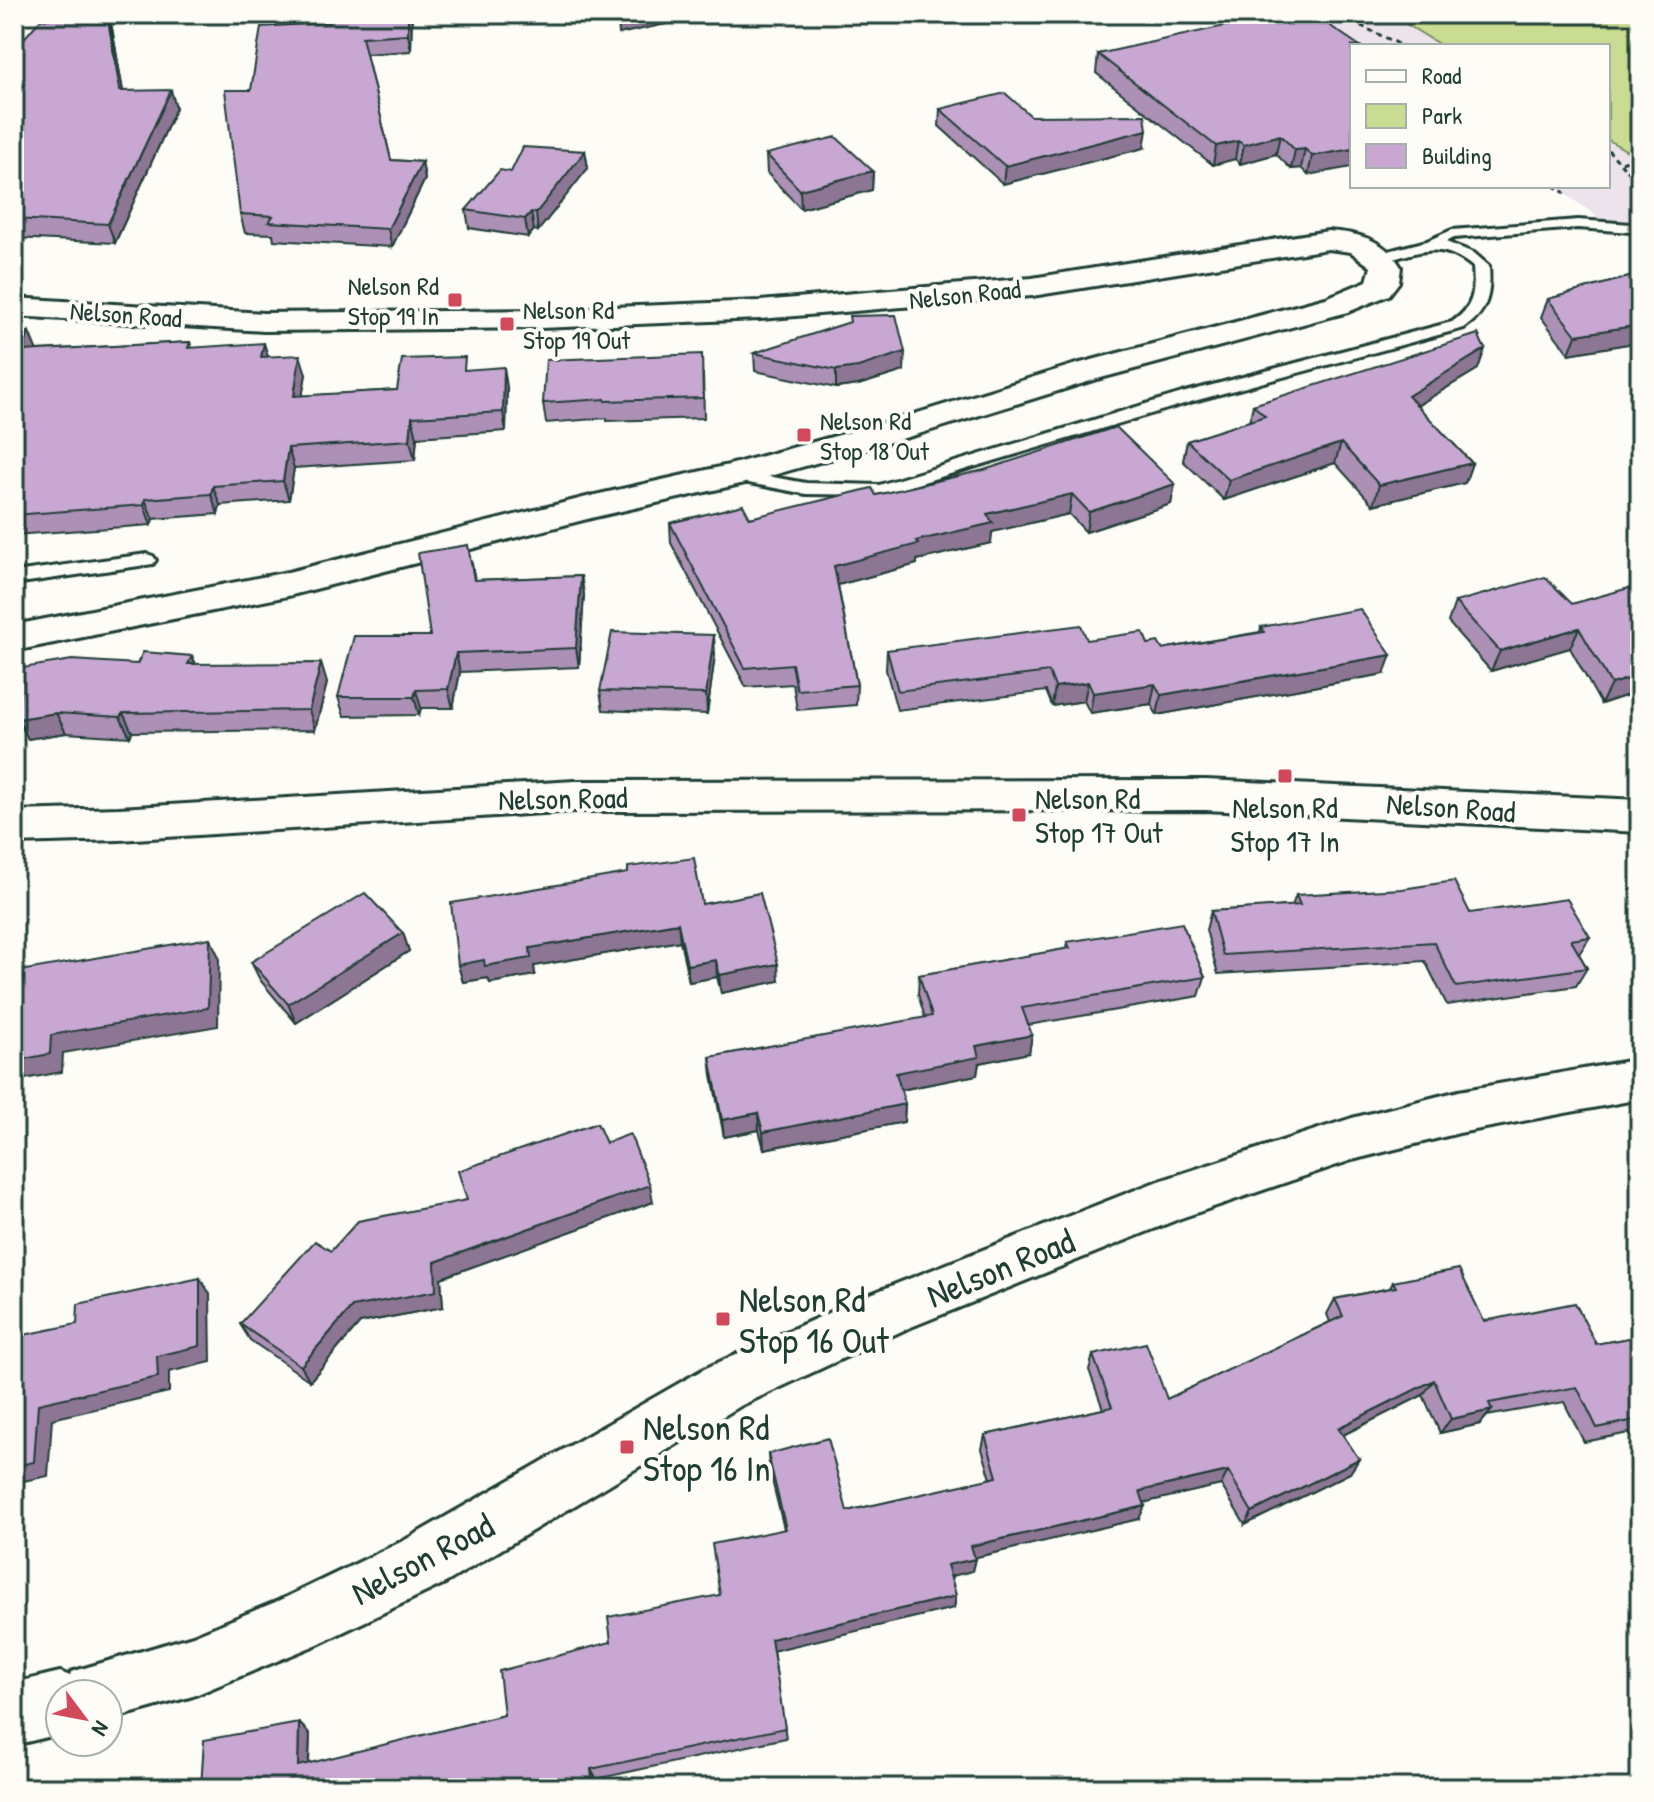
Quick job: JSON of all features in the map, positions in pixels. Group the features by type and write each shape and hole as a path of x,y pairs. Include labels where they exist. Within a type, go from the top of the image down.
{"street":[{"name":"Nelson Road","path":"14,307 264,322 619,316 849,304 1032,287 1154,270 1312,241 1354,243 1382,257"},
{"path":"14,638 288,584 550,517 733,475 910,426 1085,372 1363,296 1384,282 1386,267 1382,257"},
{"name":"Nelson Road","path":"14,827 119,824 575,796 1205,795 1640,816"},
{"name":"Nelson Road","path":"124,1685 193,1666 297,1623 426,1561 723,1387 887,1312 1157,1204 1352,1139 1459,1112 1640,1079"},
{"path":"14,1714 44,1707"}],"lane":[{"path":"1382,257 1452,234 1578,224 1631,228"},
{"path":"733,475 797,489 840,493 880,490 1188,397 1458,325 1475,315 1481,299 1481,266 1466,253 1446,245 1424,244"},
{"path":"14,578 147,560"}],"path":[{"path":"1348,14 1355,23 1399,44"},
{"path":"1610,152 1640,184"},
{"path":"1622,162 1640,155"}],"shaded area":[{"path":"1303,14 1640,14 1640,240 1611,226 1557,188 1610,188 1610,44 1350,45"}],"green space":[{"path":"1390,14 1640,14 1640,158 1610,141 1610,44 1439,44"}],"building":[{"path":"107,14 120,91 171,90 108,224 14,219 14,50 40,20"},
{"path":"331,14 408,14 408,34 362,37 391,160 422,162 388,229 269,222 273,216 240,214 225,90 251,90 261,27 330,22"},
{"path":"1314,15 1357,44 1350,44 1350,149 1312,156 1305,149 1295,150 1280,135 1244,145 1238,141 1216,146 1098,54 1265,17 1275,24"},
{"path":"1005,93 1031,116 1145,115 1147,130 1005,166 940,109"},
{"path":"836,137 873,171 800,190 766,154"},
{"path":"523,147 585,151 536,213 531,212 525,219 466,210 500,170 511,172"},
{"path":"1640,274 1640,325 1576,335 1548,299"},
{"path":"896,315 905,352 858,367 836,370 754,353 850,322 849,316"},
{"path":"29,332 23,351 190,342 188,348 264,343 261,357 300,355 294,396 397,390 402,359 465,357 464,370 504,367 503,412 412,417 410,440 288,448 283,481 213,486 211,494 145,499 144,505 14,515 14,333"},
{"path":"1478,334 1485,349 1408,396 1472,463 1379,485 1341,443 1229,480 1187,441 1265,416 1253,405"},
{"path":"702,354 703,398 543,403 546,360"},
{"path":"1116,427 1175,484 1089,512 1072,494 987,514 993,523 916,541 918,544 834,566 857,685 797,690 792,664 745,668 670,523 743,505 750,518 872,488 876,495 984,470"},
{"path":"468,545 474,580 581,576 576,648 456,653 448,689 416,690 414,697 338,697 354,636 430,636 418,553"},
{"path":"1545,577 1572,604 1640,585 1640,675 1611,684 1579,628 1500,651 1455,602"},
{"path":"1360,609 1391,655 1161,695 1155,684 1093,693 1088,682 1055,687 1049,672 898,691 887,650 1081,625 1087,640 1143,632 1148,644 1158,642 1162,649 1264,632 1261,627"},
{"path":"612,632 714,635 706,694 600,691"},
{"path":"143,652 192,656 188,664 321,663 309,710 123,713 120,717 56,713 18,719 22,668 72,660 137,664"},
{"path":"694,858 702,904 760,893 778,964 719,975 716,960 687,965 678,923 530,948 531,958 485,966 484,960 458,965 451,903 628,873 628,867"},
{"path":"1454,881 1470,913 1567,899 1590,937 1571,940 1587,968 1456,987 1434,942 1223,955 1211,911 1300,905 1296,895 1402,889"},
{"path":"365,893 403,933 288,1004 251,962"},
{"path":"1182,923 1205,977 1022,1008 1032,1035 976,1046 979,1057 896,1073 905,1104 763,1132 758,1113 722,1120 710,1057 932,1016 919,975 1070,948 1067,942"},
{"path":"210,938 208,1008 51,1035 50,1054 14,1061 14,972"},
{"path":"597,1123 606,1143 630,1134 650,1185 435,1262 436,1291 352,1307 301,1366 240,1324 315,1241 331,1251 358,1221 467,1200 458,1171"},
{"path":"1459,1269 1484,1321 1575,1303 1596,1344 1640,1336 1640,1419 1597,1428 1577,1387 1489,1403 1492,1410 1451,1419 1434,1380 1338,1428 1359,1459 1252,1512 1228,1471 1140,1491 1145,1506 971,1546 975,1559 947,1565 956,1596 771,1639 785,1728 591,1769 593,1788 201,1788 204,1740 299,1723 298,1766 504,1715 499,1671 611,1642 608,1617 720,1595 712,1544 786,1529 768,1454 828,1438 847,1511 997,1477 985,1435 1112,1407 1093,1355 1146,1343 1167,1399 1343,1316 1335,1299 1396,1287 1393,1282"},
{"path":"200,1278 200,1346 157,1356 158,1377 38,1404 34,1462 14,1466 14,1337 77,1324 78,1304"}],"place":[{"name":"Nelson Rd Stop 19 In","path":"455,300"},
{"name":"Nelson Rd Stop 19 Out","path":"507,324"},
{"name":"Nelson Rd Stop 18 Out","path":"804,435"},
{"name":"Nelson Rd Stop 17 In","path":"1285,776"},
{"name":"Nelson Rd Stop 17 Out","path":"1019,815"},
{"name":"Nelson Rd Stop 16 Out","path":"723,1319"},
{"name":"Nelson Rd Stop 16 In","path":"627,1447"}]}
